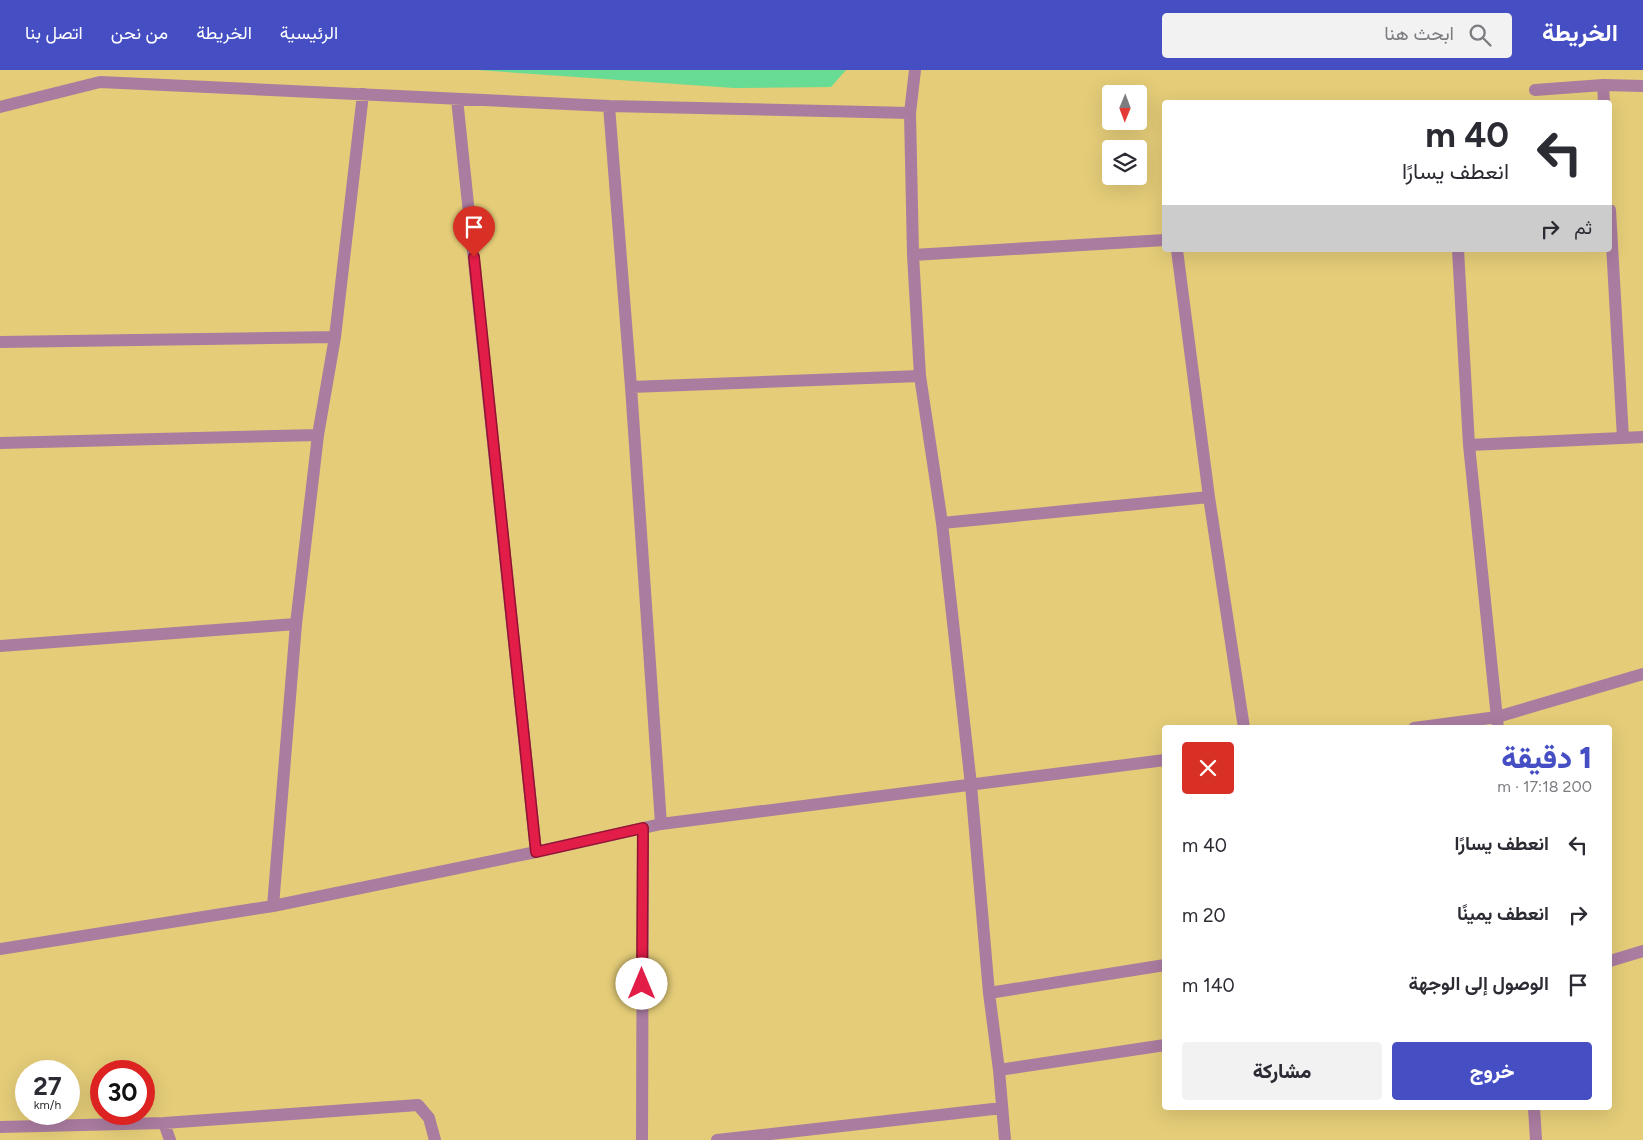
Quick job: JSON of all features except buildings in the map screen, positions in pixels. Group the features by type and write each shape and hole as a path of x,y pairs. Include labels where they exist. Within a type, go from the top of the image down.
{"street":[{"path":"915,70 910,113 913,256 920,376 942,523 971,785 988,993 999,1070 1005,1140"},
{"path":"0,107 98,76 363,94 609,106 910,113"},
{"path":"1534,90 1603,85 1643,86"},
{"path":"1603,85 1604,100"},
{"path":"273,906 296,624 318,435 335,337 363,94"},
{"path":"457,99 536,852"},
{"path":"609,106 632,387 661,824"},
{"path":"913,256 1162,240"},
{"path":"1612,245 1623,438"},
{"path":"1176,252 1209,498 1244,725"},
{"path":"1458,252 1469,445 1497,722"},
{"path":"0,342 335,337"},
{"path":"632,387 920,376"},
{"path":"0,443 318,435"},
{"path":"1469,445 1643,437"},
{"path":"942,523 1209,498"},
{"path":"0,646 296,624"},
{"path":"1456,725 1497,722 1643,674"},
{"path":"0,949 273,906 536,852 661,824 1162,760"},
{"path":"642,1140 643,828"},
{"path":"1612,961 1643,951"},
{"path":"988,993 1162,965"},
{"path":"999,1070 1162,1045"},
{"path":"0,1127 164,1123 418,1105 429,1118 434,1140"},
{"path":"717,1140 1002,1108"},
{"path":"1534,1110 1536,1140"},
{"path":"164,1123 170,1140"}],"green space":[{"path":"477,70 846,70 831,87 734,88"}],"route":[{"path":"474,257 536,852 643,828 642,984"}]}
